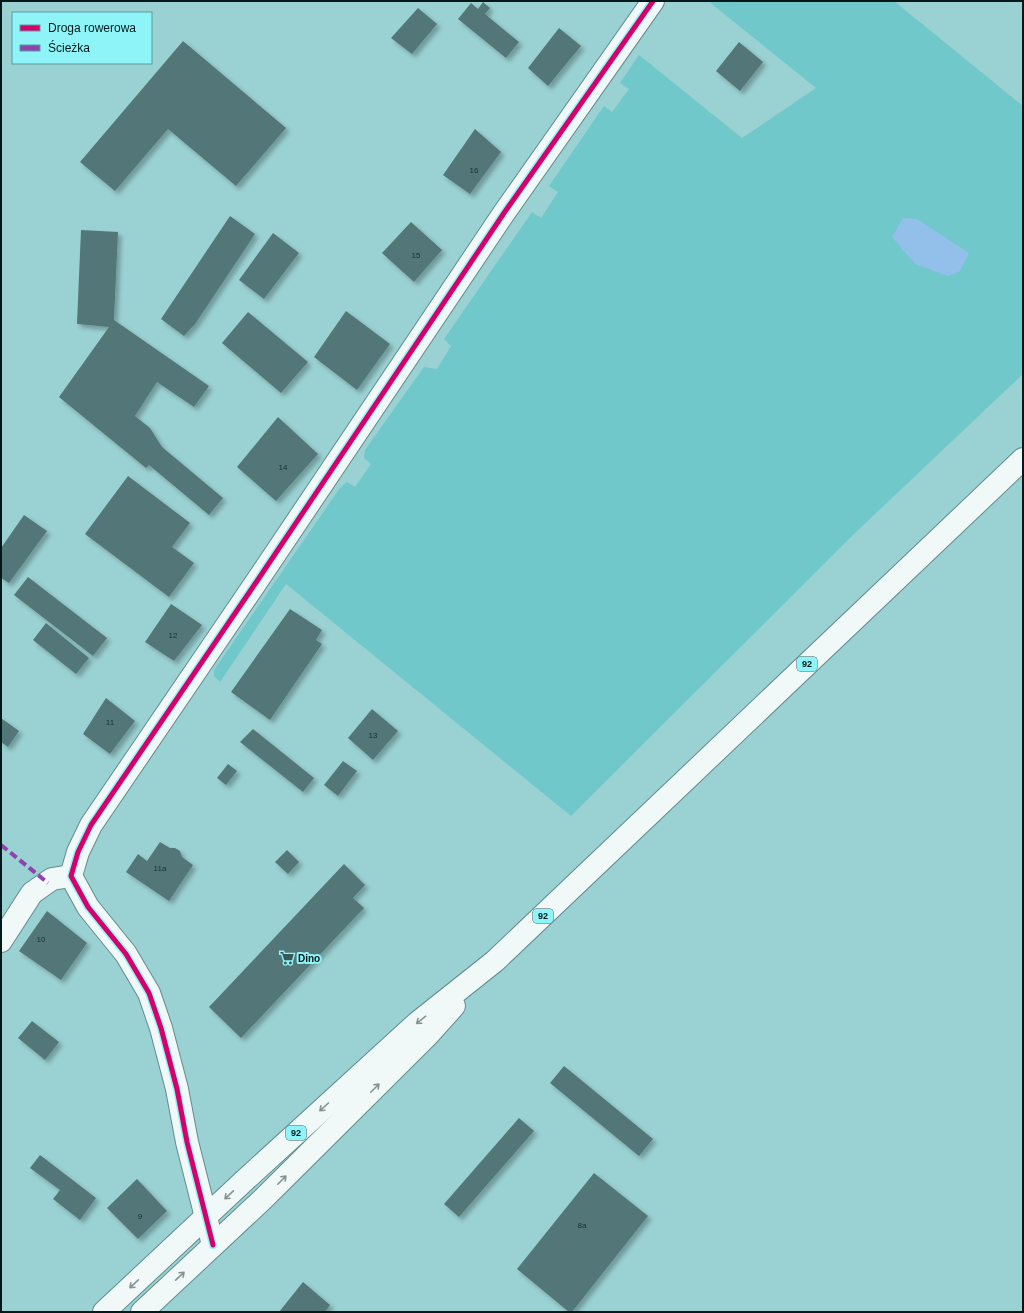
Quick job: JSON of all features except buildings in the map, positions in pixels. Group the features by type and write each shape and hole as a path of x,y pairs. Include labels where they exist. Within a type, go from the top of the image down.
{"main road":[{"path":"213,1245 187,1142 173,1074 161,1028 148,993 126,954 88,907 71,876 78,852 91,825 504,213 653,1"},
{"name":"92","path":"142,1312 262,1199 428,1035 495,961 1023,459"},
{"path":"1,941 32,893 52,879 71,876"},
{"name":"92","path":"104,1312 206,1216 417,1023 495,961"}],"shaded area":[{"path":"708,1 894,1 1023,106 1023,374 856,532 571,816 286,584 220,682 214,676 214,670 340,488 347,482 355,487 371,464 364,458 365,450 424,367 437,369 451,346 444,339 532,212 541,218 558,192 549,186 604,106 612,112 629,89 620,83 639,55 742,138 816,88"},
{"path":"903,218 917,219 969,253 960,271 948,276 915,264 892,237"}],"marked path":[{"path":"1,845 48,883"}],"cycle path":[{"path":"213,1245 187,1142 177,1089 161,1028 149,993 126,954 88,907 71,876 78,852 91,825 504,213 653,1"}],"place":[{"name":"Dino","path":"287,958"}]}
